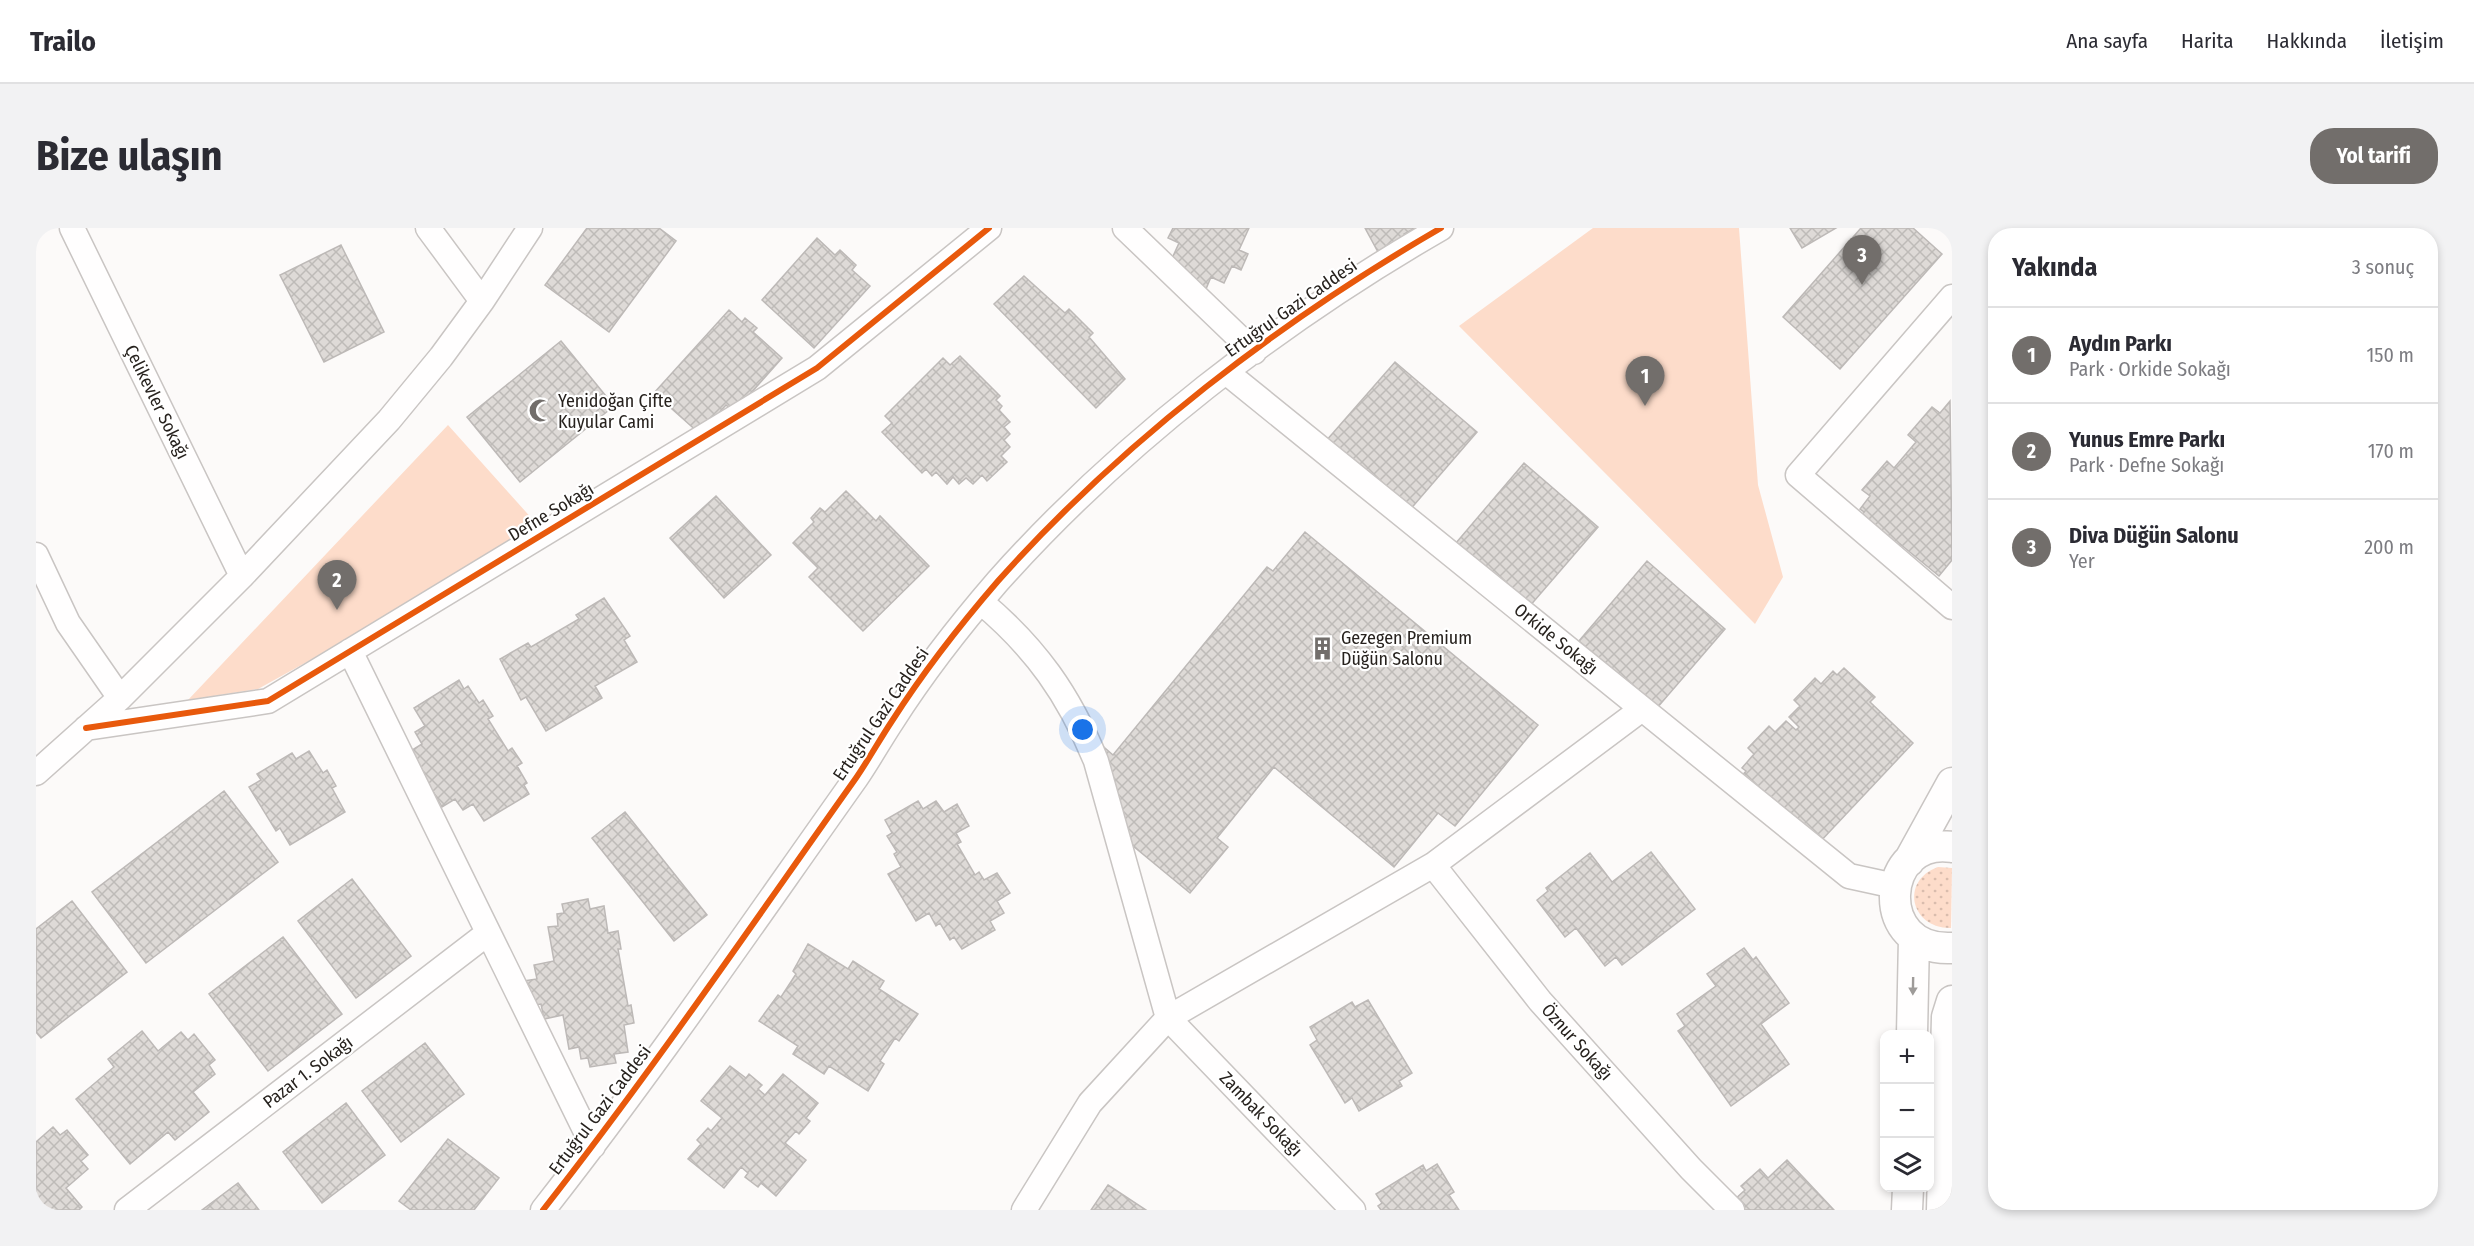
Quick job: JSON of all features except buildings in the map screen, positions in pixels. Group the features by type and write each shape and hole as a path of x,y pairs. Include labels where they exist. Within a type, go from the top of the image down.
{"street":[{"name":"Çelikevler Sokağı","path":"72,228 242,576"},
{"path":"428,228 482,301"},
{"path":"36,773 120,698 242,576 389,420 441,357 482,301 530,228"},
{"name":"Defne Sokağı","path":"86,728 267,701 817,368 989,228"},
{"path":"1125,228 1254,352"},
{"name":"Ertuğrul Gazi Caddesi","path":"543,1210 627,1102 862,770 925,672 981,602 1026,551 1117,462 1226,372 1341,289 1441,228"},
{"path":"1952,297 1798,475 1952,607"},
{"name":"Orkide Sokağı","path":"1226,372 1849,876 1902,873"},
{"path":"37,560 68,623 120,698"},
{"path":"981,602 1004,621 1045,666 1081,725 1096,761 1168,1018"},
{"path":"350,651 593,1146"},
{"path":"1024,1210 1090,1103 1168,1018 1433,865 1642,709"},
{"path":"1952,783 1902,873 1894,901 1897,915 1904,928 1914,938 1927,946 1952,948"},
{"path":"1902,873 1920,852 1934,847 1952,847"},
{"name":"Öznur Sokağı","path":"1433,865 1540,1001 1691,1169 1732,1210"},
{"name":"Pazar 1. Sokağı","path":"127,1210 488,933"},
{"path":"1912,1030 1914,938"},
{"path":"1942,1210 1947,1017 1952,1001"},
{"name":"Zambak Sokağı","path":"1168,1018 1353,1210"},
{"path":"1907,1210 1908,1192"}],"shaded area":[{"path":"1593,228 1739,228 1758,485 1783,577 1755,624 1459,326"},
{"path":"448,425 543,531 258,689 188,700"},
{"path":"1938,867 1952,868 1951,928 1937,926 1927,921 1919,913 1915,903 1914,893 1918,883 1926,874"}],"cycle path":[{"path":"86,728 268,701 817,368 989,228"},
{"path":"543,1210 624,1104 702,996 856,778 904,702 930,666 998,581 1097,480 1206,387 1321,303 1441,228"}],"place":[{"name":"Diva Düğün Salonu","path":"1862,285"},
{"name":"Aydın Parkı","path":"1645,406"},
{"name":"Yenidoğan Çifte Kuyular Cami","path":"540,411"},
{"name":"Yunus Emre Parkı","path":"337,610"},
{"name":"Gezegen Premium Düğün Salonu","path":"1323,648"}]}
